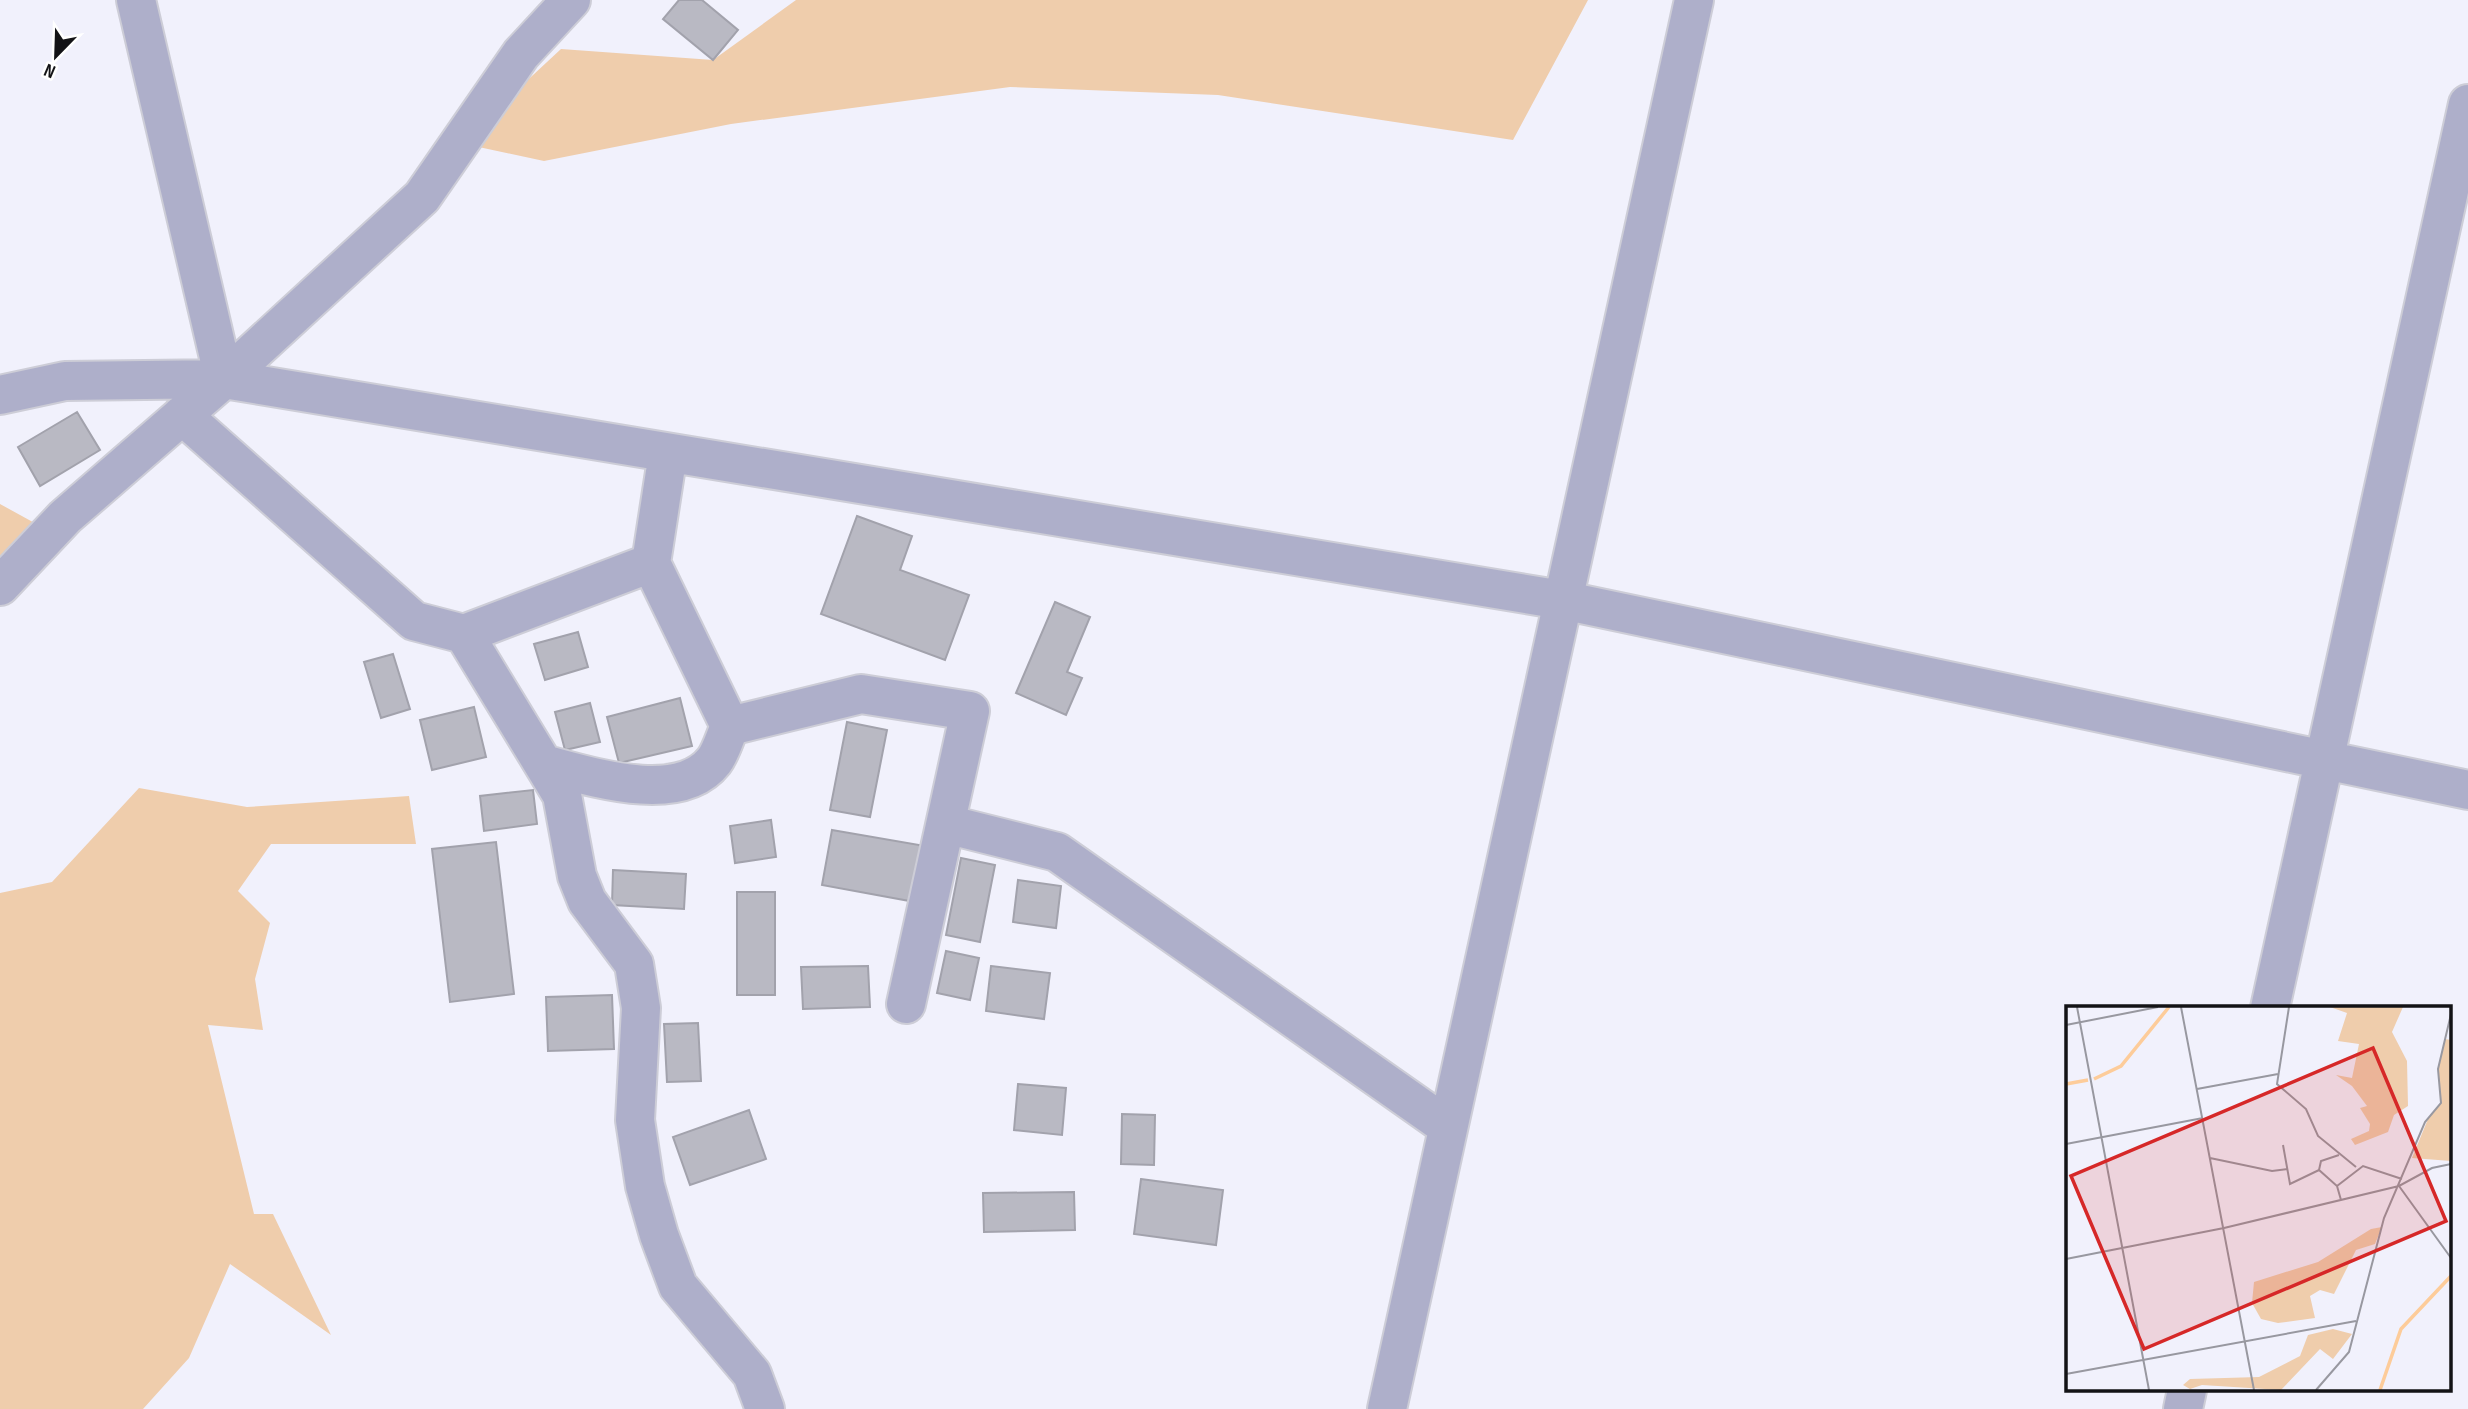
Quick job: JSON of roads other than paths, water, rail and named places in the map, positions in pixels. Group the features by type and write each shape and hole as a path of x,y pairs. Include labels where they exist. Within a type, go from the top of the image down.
{"street":[{"path":"136,0 224,379"},
{"path":"0,586 65,517 224,379 422,197 521,54 571,0"},
{"path":"1387,1409 1694,0"},
{"path":"2270,1006 2468,104"},
{"path":"0,395 65,382 224,379 1562,600 2468,790"},
{"path":"182,415 414,621 464,634 651,563"},
{"path":"668,453 651,563 730,726"},
{"path":"464,634 562,795 577,876 587,901 634,964 641,1008 635,1120 645,1186 659,1235 678,1286 752,1374 765,1409"},
{"path":"730,726 861,694 970,711 906,1004"},
{"path":"543,764 645,786 689,779 714,761 730,726"},
{"path":"946,824 1057,852 1448,1127"}]}
